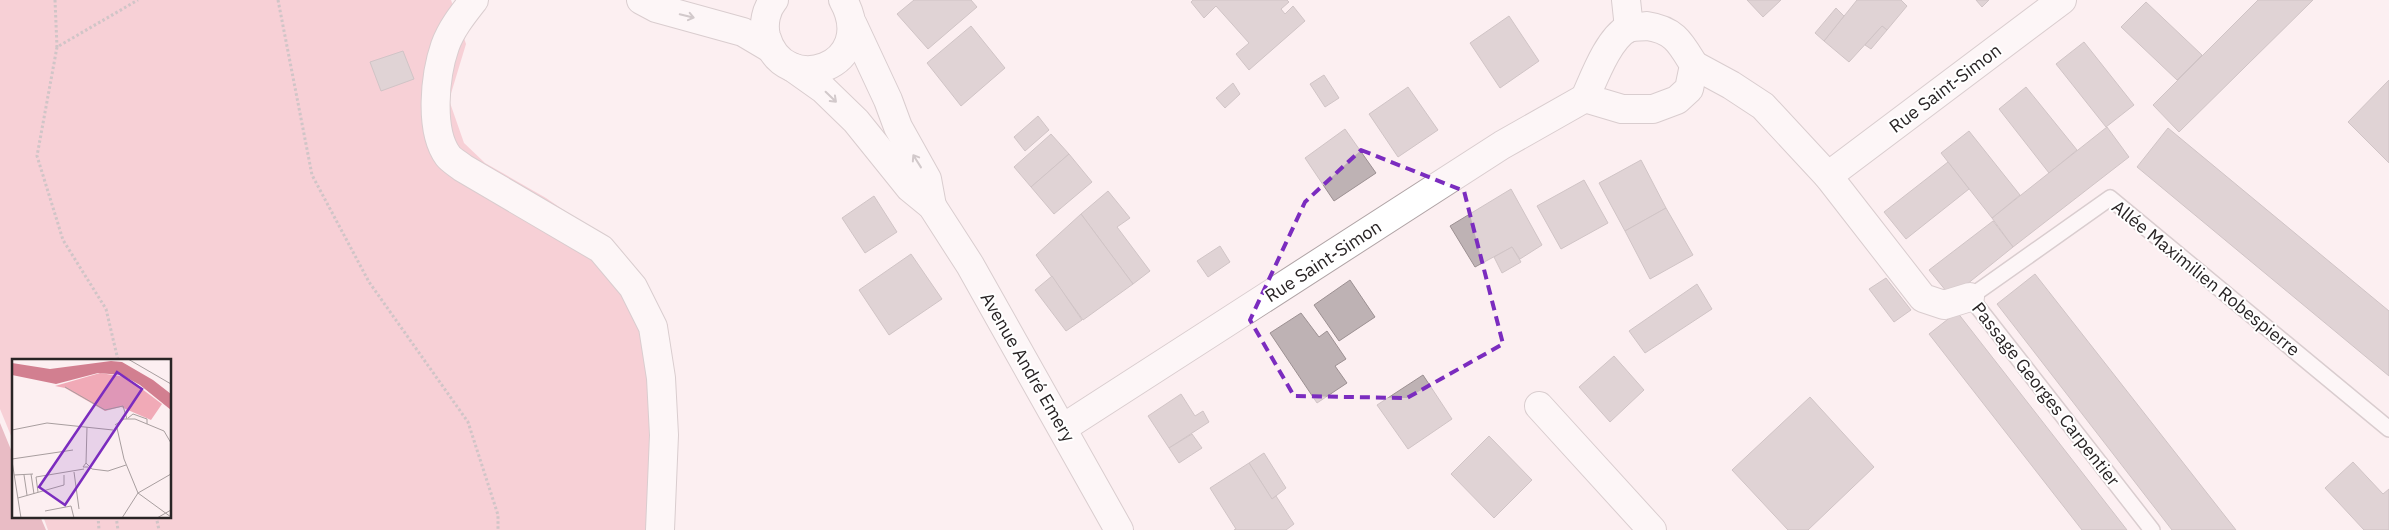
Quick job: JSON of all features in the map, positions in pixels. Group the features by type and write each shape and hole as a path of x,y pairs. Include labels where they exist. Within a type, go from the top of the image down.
{"street":[{"path":"474,0 458,20 445,45 436,78 436,115 440,142 448,157 463,168 601,249 633,287 652,327 661,378 664,435 660,530"},
{"name":"Avenue André Emery","path":"641,0 656,8 743,32 770,48 779,60 823,89 856,121 910,188 932,206 970,265 1119,530"},
{"path":"770,48 765,33 765,18 774,0"},
{"path":"1626,0 1629,28"},
{"name":"Rue Saint-Simon","path":"1828,176 2062,0"},
{"path":"792,67 807,71 822,69 835,62 845,51 851,39 850,9"},
{"name":"Avenue André Emery","path":"850,9 898,127 928,179 932,206"},
{"path":"1629,28 1660,28 1676,37 1694,65 1689,89 1677,100 1653,109 1622,109 1585,98 1605,54 1629,28"},
{"name":"Passage Georges Carpentier","path":"1694,65 1732,85 1763,106 1828,176 1923,298 1944,305 1970,297"},
{"name":"Rue Saint-Simon","path":"1063,428 1502,145 1585,98"},
{"path":"1538,406 1652,530"}],"lane":[{"name":"Allée Maximilien Robespierre","path":"1970,297 2110,198 2389,429"},
{"name":"Passage Georges Carpentier","path":"1970,297 2152,530"}],"path":[{"path":"55,0 57,47 37,156 63,240 106,309 118,359"},
{"path":"57,47 138,0"},
{"path":"278,0 312,175 369,282 468,422 498,514 498,530"}],"highlighted area":[{"path":"1361,150 1464,191 1503,344 1407,398 1294,396 1250,320 1305,202"}],"shaded area":[{"path":"0,0 451,0 466,44 449,100 464,143 485,163 546,198 613,244 668,325 670,530 48,530 44,518 171,518 171,359 12,359 12,438 0,409"},
{"path":"0,423 12,452 12,518 41,518 46,530 0,530"}],"building":[{"path":"914,0 971,0 977,7 928,49 897,14"},
{"path":"1193,0 1287,0 1289,2 1281,9 1285,14 1293,6 1305,21 1249,70 1236,54 1249,43 1216,6 1204,18 1191,2"},
{"path":"1747,0 1781,0 1763,17"},
{"path":"1857,0 1901,0 1907,6 1887,30 1882,26 1849,62 1824,41"},
{"path":"1976,0 1989,0 1982,7"},
{"path":"2258,0 2313,0 2179,132 2153,105"},
{"path":"2146,2 2202,55 2177,80 2121,27"},
{"path":"1836,8 1844,16 1824,41 1815,33"},
{"path":"1509,16 1539,61 1500,88 1470,43"},
{"path":"971,26 1005,68 961,106 927,63"},
{"path":"1882,26 1887,30 1871,49 1865,45"},
{"path":"2084,42 2134,105 2106,127 2056,64"},
{"path":"403,51 414,79 381,91 370,62"},
{"path":"1324,75 1339,98 1325,107 1310,84"},
{"path":"2389,80 2389,163 2348,122"},
{"path":"1233,83 1240,94 1225,108 1216,98"},
{"path":"1408,87 1438,130 1398,157 1369,114"},
{"path":"2026,87 2077,150 2049,173 1999,109"},
{"path":"1038,116 1049,130 1025,151 1014,137"},
{"path":"2107,127 2129,157 2013,247 1992,218"},
{"path":"2168,128 2389,311 2389,376 2137,167"},
{"path":"1345,129 1376,173 1334,201 1305,158"},
{"path":"1969,131 2020,195 1992,218 1941,153"},
{"path":"1051,134 1069,154 1031,187 1014,167"},
{"path":"1069,154 1092,182 1054,214 1031,187"},
{"path":"1641,160 1666,208 1625,231 1599,183"},
{"path":"1948,162 1969,189 1906,239 1884,212"},
{"path":"1584,180 1608,223 1561,249 1537,206"},
{"path":"1511,189 1542,245 1520,259 1512,247 1475,267 1450,226"},
{"path":"1108,191 1130,218 1117,227 1150,271 1133,284 1081,214"},
{"path":"874,196 897,232 865,253 842,218"},
{"path":"1666,208 1693,255 1650,279 1625,231"},
{"path":"1081,214 1133,284 1083,320 1036,255"},
{"path":"1993,221 2013,247 1951,297 1929,270"},
{"path":"1220,246 1230,262 1208,277 1197,261"},
{"path":"1512,247 1521,262 1502,273 1494,257"},
{"path":"911,254 942,299 889,335 859,290"},
{"path":"2035,274 2236,530 2172,530 1997,304"},
{"path":"1052,276 1082,320 1066,331 1035,290"},
{"path":"1886,278 1911,310 1894,322 1869,289"},
{"path":"1350,280 1375,317 1339,341 1314,305"},
{"path":"1697,284 1712,309 1645,353 1629,331"},
{"path":"1957,312 2127,530 2082,530 1929,334"},
{"path":"1301,313 1319,337 1327,331 1346,359 1335,366 1347,383 1317,403 1270,333"},
{"path":"1614,356 1644,390 1610,422 1579,387"},
{"path":"1423,375 1452,419 1408,449 1377,405"},
{"path":"1181,394 1195,416 1203,411 1209,422 1169,448 1148,416"},
{"path":"1810,397 1874,467 1808,530 1788,530 1732,470"},
{"path":"1192,434 1202,448 1179,463 1169,448"},
{"path":"1489,436 1532,480 1494,518 1451,474"},
{"path":"1264,453 1286,488 1272,499 1249,463"},
{"path":"2353,462 2383,494 2389,489 2389,530 2364,530 2325,488"},
{"path":"1249,463 1272,499 1276,496 1294,524 1286,530 1234,530 1236,529 1210,488"}]}
